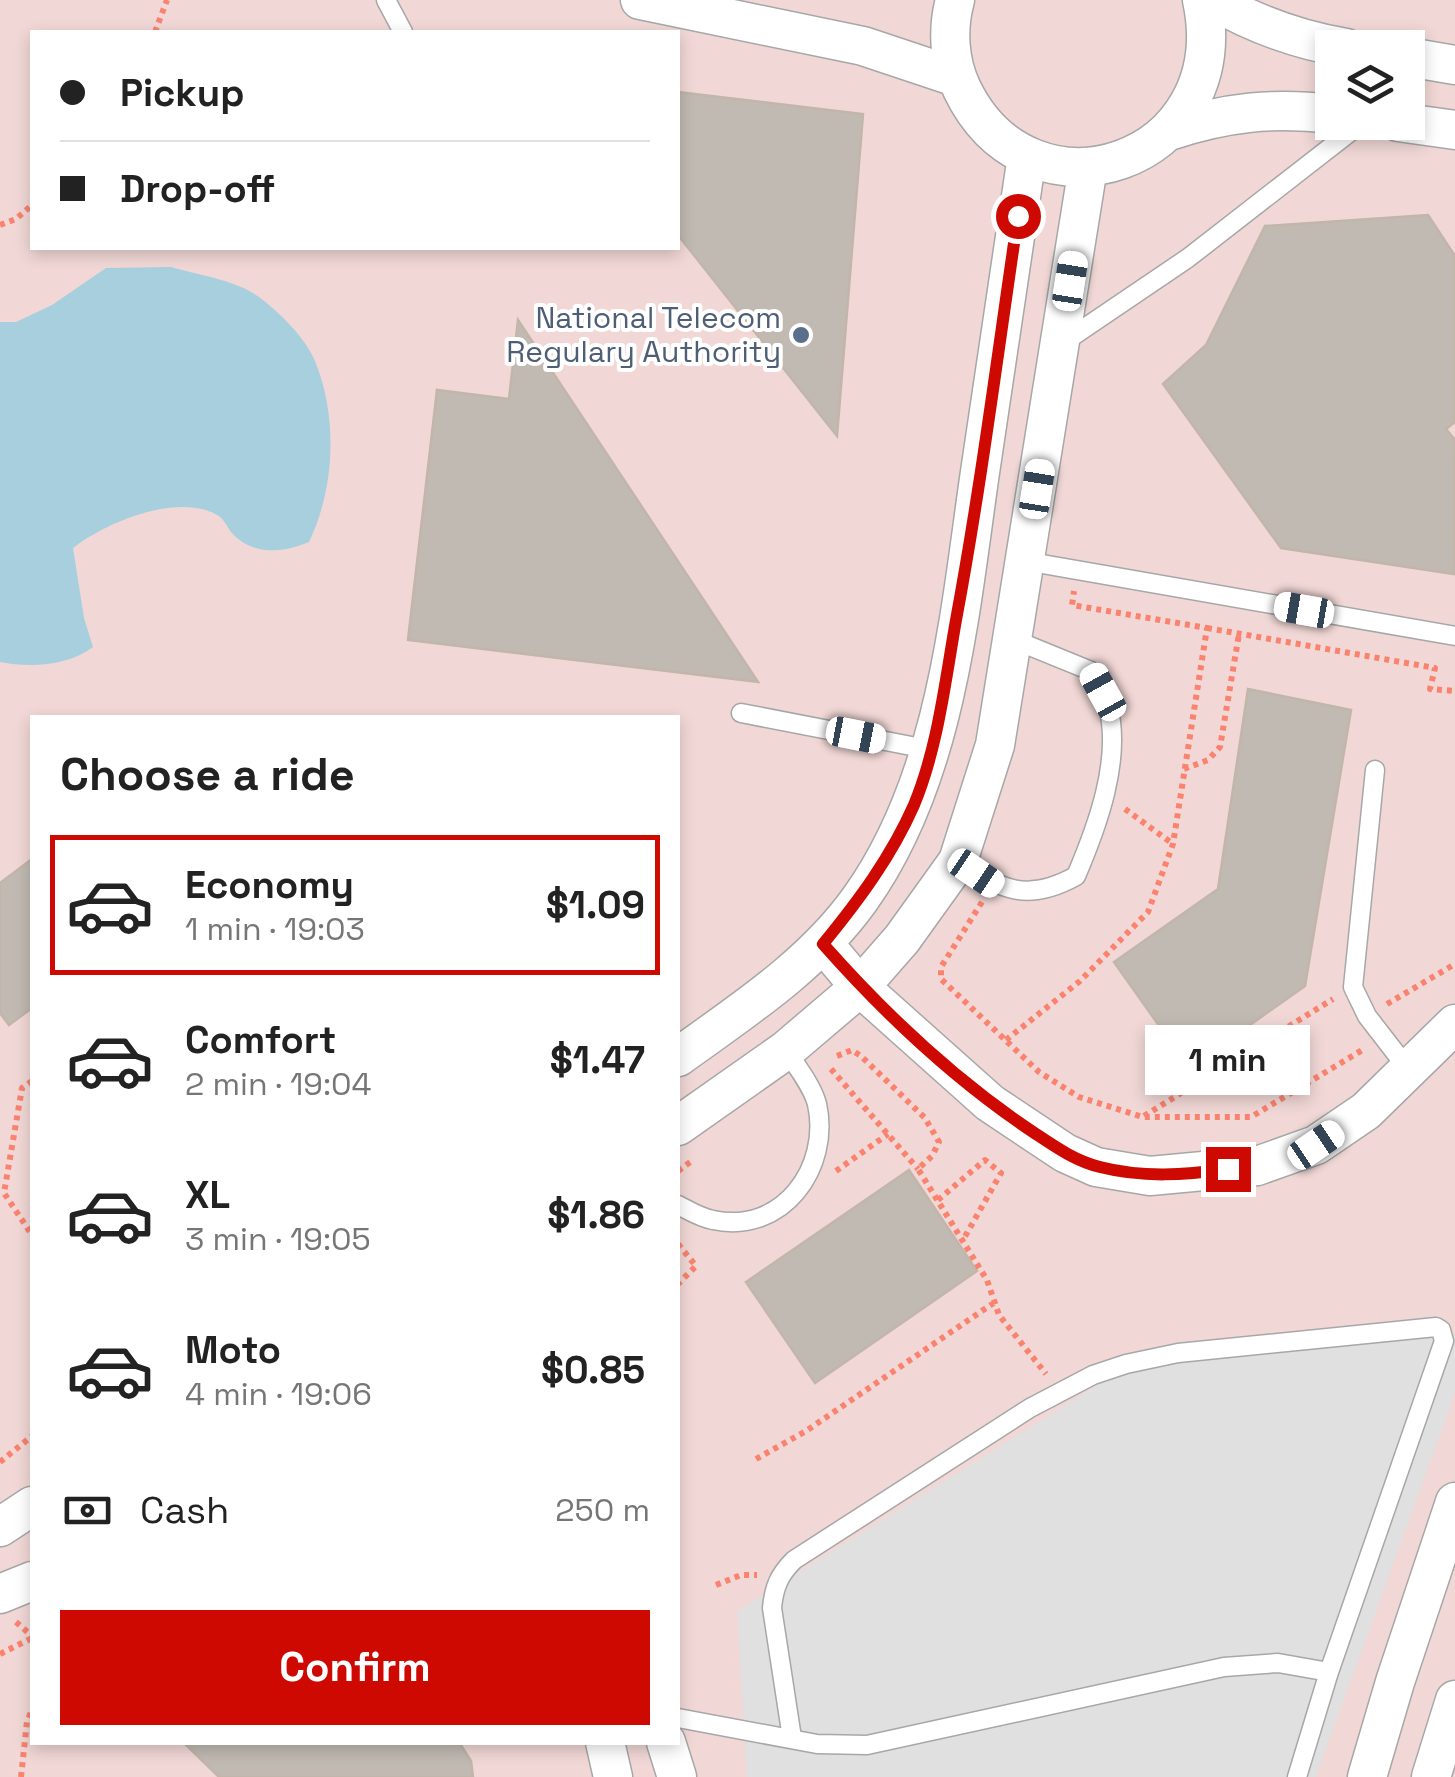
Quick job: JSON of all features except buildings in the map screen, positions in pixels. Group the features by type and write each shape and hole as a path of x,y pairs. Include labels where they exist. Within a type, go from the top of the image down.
{"street":[{"path":"640,0 863,46 956,77"},
{"path":"955,0 949,41 956,77 972,110 996,136 1028,156 1057,165 1088,167 1118,161 1145,149 1169,131 1192,102 1205,67 1208,30 1202,0"},
{"path":"1213,0 1244,18 1315,41"},
{"path":"1425,61 1455,65"},
{"path":"1169,131 1208,117 1250,110 1315,112"},
{"path":"1425,126 1455,130"},
{"path":"680,1056 758,999 823,944 859,901 890,853 914,803 932,750 966,568 1028,156"},
{"path":"686,1143 795,1066 902,939 958,862 996,745 1088,167"},
{"path":"823,944 860,986 990,1104 1065,1154 1096,1166 1150,1176 1258,1166 1316,1145 1366,1111 1455,1024"},
{"path":"1368,1777 1394,1682 1455,1502"},
{"path":"0,1527 30,1507"},
{"path":"0,1594 30,1582"},
{"path":"1431,1777 1455,1700"},
{"path":"606,1745 613,1777"},
{"path":"667,1745 677,1777"}],"lane":[{"path":"386,0 401,30"},
{"path":"1060,345 1188,258 1340,140"},
{"path":"1026,561 1455,636"},
{"path":"958,862 993,884 1040,892 1076,876 1104,793 1113,739 1109,708 1091,671 1015,640"},
{"path":"742,713 932,750"},
{"path":"1375,770 1352,987 1367,1016 1408,1070"},
{"path":"680,1206 714,1221 752,1220 786,1203 807,1178 821,1137 816,1099 795,1066"},
{"path":"792,1738 772,1608 778,1580 794,1560 1060,1390 1126,1364 1178,1353 1430,1326 1441,1330 1444,1341 1329,1672 1298,1777"},
{"path":"680,1718 817,1744 867,1746 1252,1664 1278,1663 1329,1672"}],"path":[{"path":"155,30 167,0"},
{"path":"0,225 16,219 30,207"},
{"path":"1077,570 1072,606 1434,668 1430,689 1455,692"},
{"path":"1006,1040 1080,981 1148,912 1172,844 1206,628"},
{"path":"1184,768 1208,760 1220,747 1239,634"},
{"path":"1104,793 1172,844"},
{"path":"993,884 941,967 941,978 1038,1072 1079,1097 1143,1117 1251,1117 1382,1038"},
{"path":"1367,1016 1455,964"},
{"path":"1143,1117 1352,987"},
{"path":"795,1066 827,1064 852,1050 925,1118 939,1142 932,1156 918,1168"},
{"path":"827,1064 918,1168 987,1280 999,1315 1060,1390"},
{"path":"30,1082 22,1088 4,1193 30,1232"},
{"path":"807,1178 816,1186 888,1134"},
{"path":"938,1200 985,1160 1002,1173 962,1240"},
{"path":"680,1246 696,1266 680,1282"},
{"path":"756,1459 806,1431 995,1302"},
{"path":"0,1462 30,1438"},
{"path":"716,1585 748,1573 778,1580"},
{"path":"0,1654 30,1639"},
{"path":"21,1777 30,1714"}],"shaded area":[{"path":"0,0 1455,0 1455,1777 0,1777"},
{"path":"1455,1333 1455,1393 1316,1777 747,1777 737,1611 1122,1370"}],"water":[{"path":"171,267 250,291 283,318 311,352 327,405 330,452 324,499 309,542 278,550 258,549 239,540 219,517 201,509 162,509 122,521 73,548 84,618 93,647 48,664 0,662 0,322 16,322 52,305 106,268"}],"place":[{"name":"National Telecom Regulary Authority","path":"801,335"}],"route":[{"path":"1018,216 966,568 932,750 914,803 890,853 859,901 823,944 860,986 990,1104 1065,1154 1096,1166 1150,1176 1228,1169"}]}
